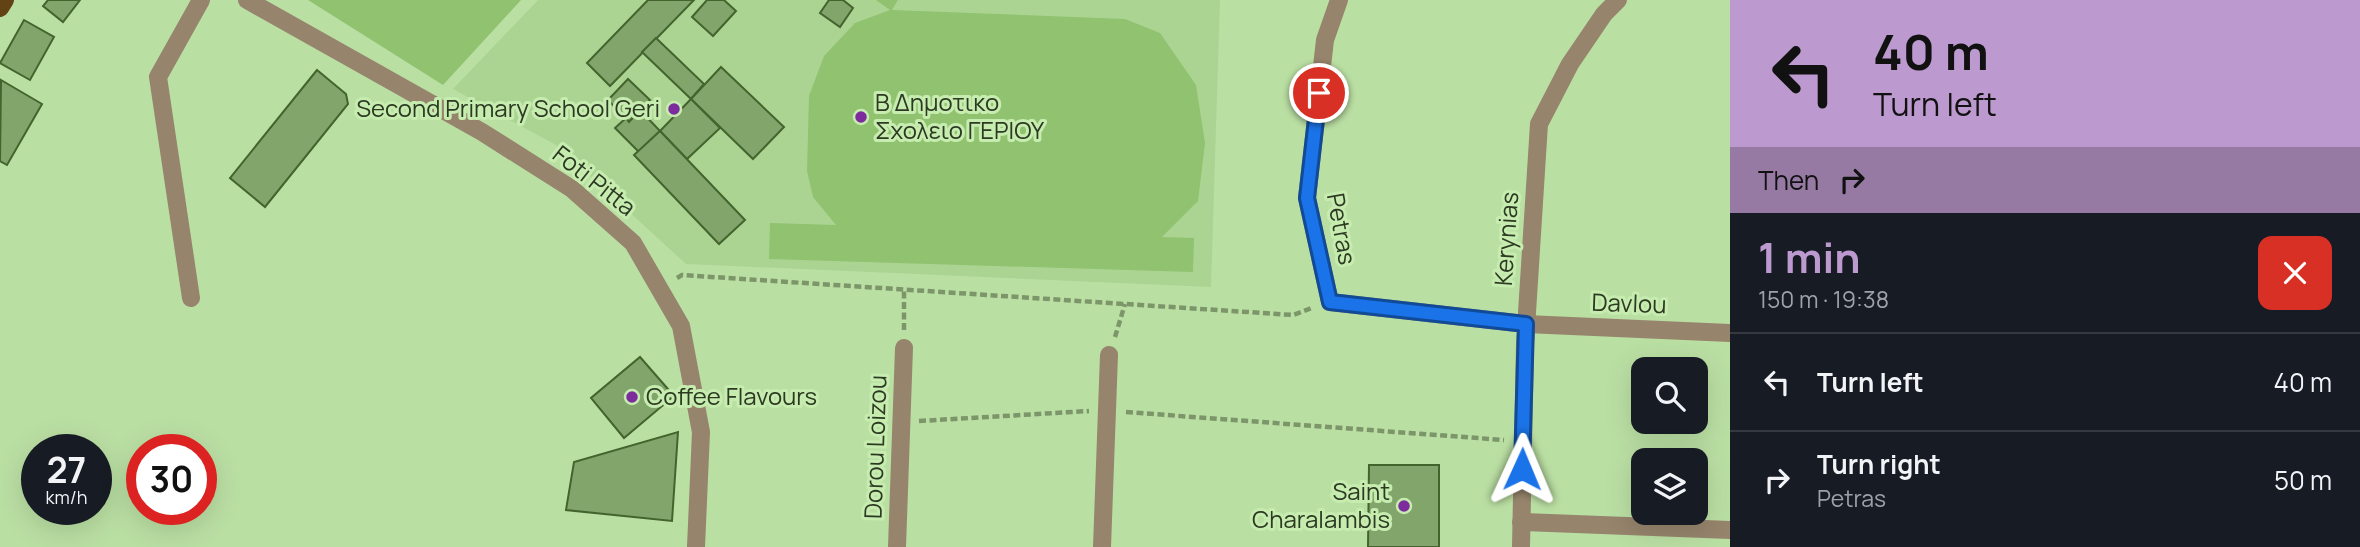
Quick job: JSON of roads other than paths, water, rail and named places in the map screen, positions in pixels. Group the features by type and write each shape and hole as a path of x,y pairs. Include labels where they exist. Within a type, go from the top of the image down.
{"main road":[{"path":"0,8 5,0"}],"street":[{"path":"191,298 158,77 201,0"},
{"name":"Foti Pitta","path":"247,0 482,132 572,189 633,243 681,326 701,432 696,547"},
{"name":"Petras","path":"1330,302 1307,198 1325,40 1339,0"},
{"name":"Kerynias","path":"1521,547 1526,324 1539,124 1570,64 1604,15 1618,0"},
{"name":"Davlou","path":"1330,302 1526,324 1730,333"},
{"name":"Dorou Loizou","path":"897,547 904,348"},
{"path":"1102,547 1109,355"},
{"path":"1521,522 1730,530"}],"place":[{"name":"Second Primary School Geri","path":"674,109"},
{"name":"Β Δημοτικο Σχολειο ΓΕΡΙΟΥ","path":"861,117"},
{"name":"Coffee Flavours","path":"632,397"},
{"name":"Saint Charalambis","path":"1404,506"}]}
